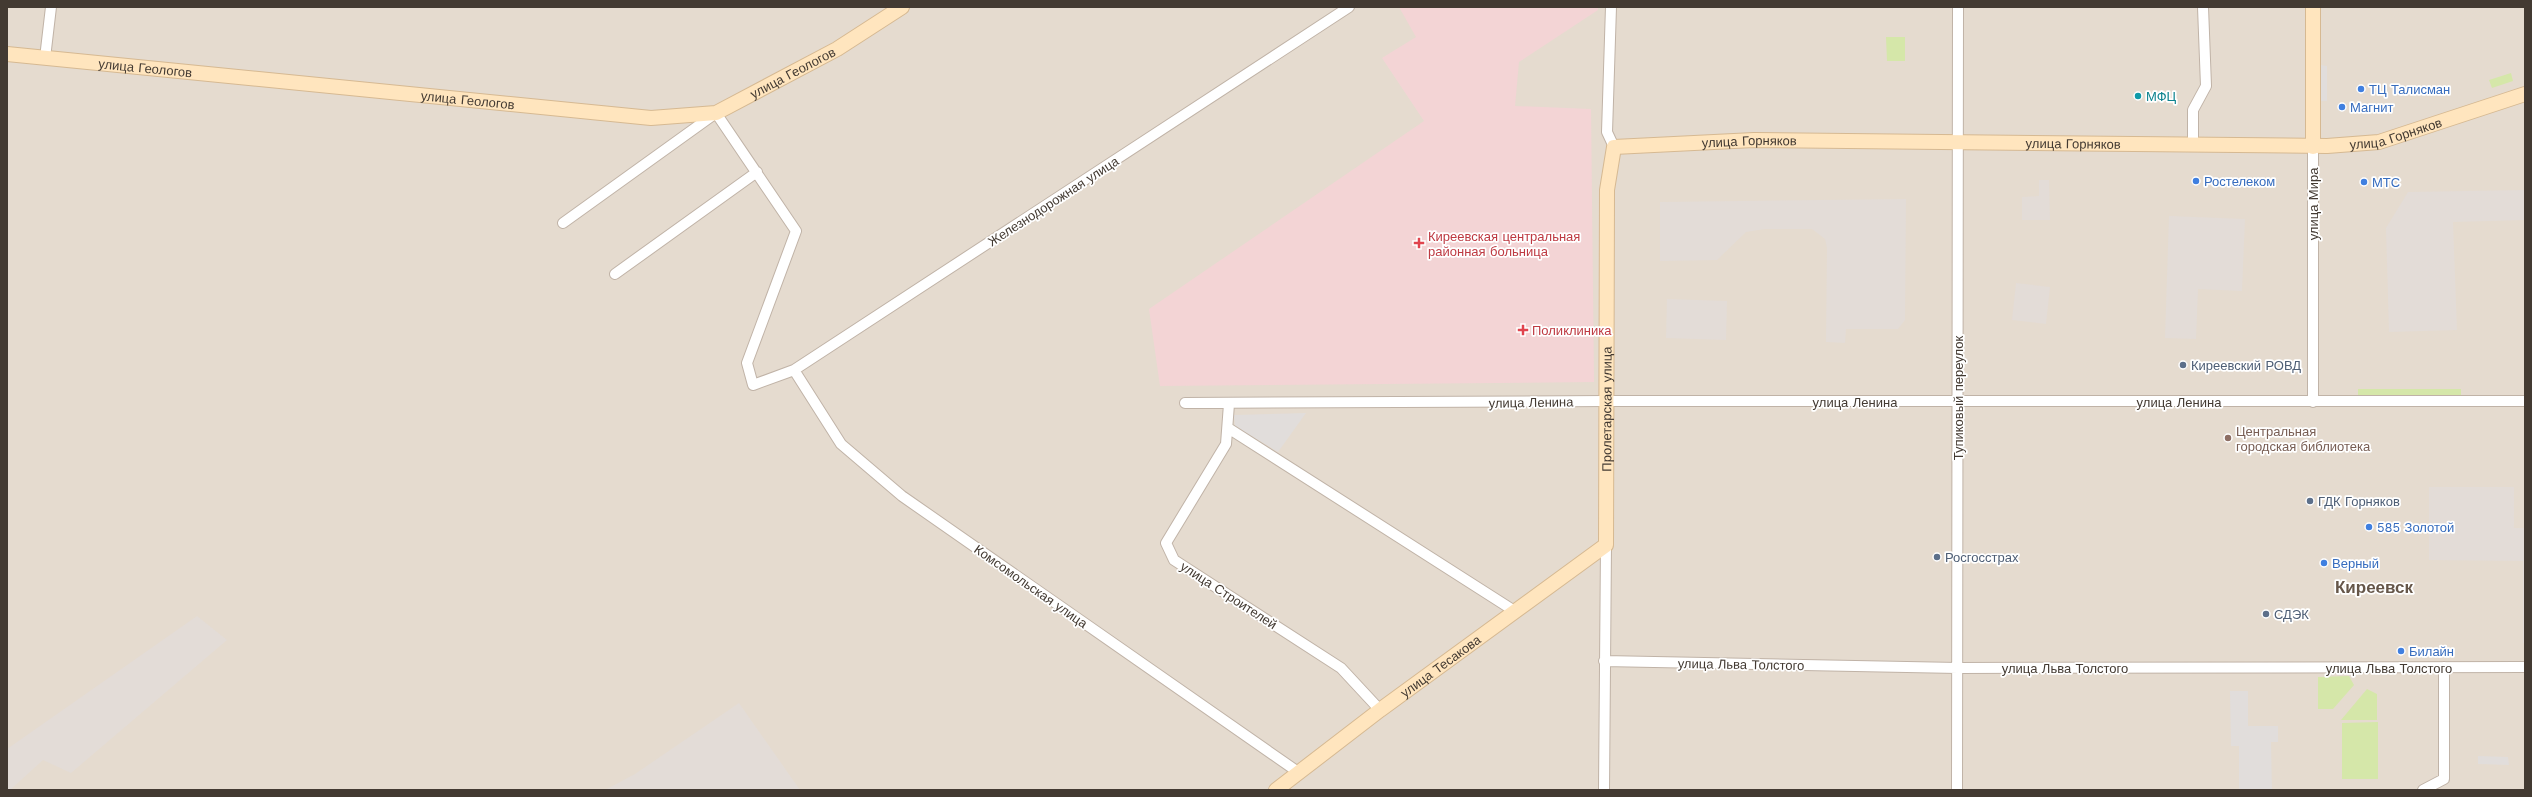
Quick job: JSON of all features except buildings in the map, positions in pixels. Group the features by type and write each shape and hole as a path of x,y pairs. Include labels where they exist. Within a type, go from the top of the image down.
{"main road":[{"name":"улица Геологов","path":"7,54 651,118 716,113 836,49 902,7"},
{"name":"улица Мира","path":"2313,7 2313,147"},
{"name":"улица Горняков","path":"1614,147 1754,140 1959,141 2313,147 2379,142 2525,94"},
{"name":"Пролетарская улица","path":"1606,545 1607,190 1614,147"},
{"name":"улица Тесакова","path":"1276,790 1380,710 1606,545"}],"street":[{"path":"45,58 51,7"},
{"name":"Железнодорожная улица","path":"757,172 796,230 747,364 753,385 794,370 1349,7"},
{"name":"Пролетарская улица","path":"1610,7 1607,132 1614,147"},
{"name":"Тупиковый переулок","path":"1957,790 1958,7"},
{"path":"2193,146 2193,110 2206,86 2203,7"},
{"path":"563,223 716,113 757,172 615,274"},
{"name":"улица Мира","path":"2313,147 2313,402"},
{"name":"Комсомольская улица","path":"794,370 841,444 902,496 1298,772"},
{"name":"улица Ленина","path":"1185,404 1607,401 2525,401"},
{"name":"улица Строителей","path":"1229,404 1226,444 1166,543 1174,560 1340,668 1380,710"},
{"path":"1228,428 1516,612"},
{"name":"Пролетарская улица","path":"1604,790 1606,545"},
{"name":"улица Льва Толстого","path":"1604,661 1958,668 2525,668"},
{"path":"2423,790 2444,778 2444,668"}],"shaded area":[{"path":"7,7 2525,7 2525,790 7,790"},
{"name":"Киреевская центральная районная больница","path":"1399,7 1598,7 1598,10 1519,62 1515,106 1591,109 1594,382 1160,386 1149,309 1424,121 1382,58 1416,37"},
{"path":"2320,65 2327,66 2327,101 2320,101"},
{"path":"2039,180 2049,180 2050,220 2022,220 2022,197 2039,196"},
{"path":"2525,190 2525,220 2453,222 2457,330 2389,332 2386,228 2408,192"},
{"path":"1906,199 1905,320 1898,329 1846,329 1845,343 1826,342 1827,248 1825,239 1812,229 1765,229 1746,232 1717,260 1660,261 1660,202"},
{"path":"2169,216 2245,219 2242,291 2198,289 2196,339 2165,338"},
{"path":"2016,283 2050,287 2046,324 2012,320"},
{"path":"1667,299 1727,301 1726,340 1666,338"},
{"path":"1306,413 1278,452 1235,426 1234,415"},
{"path":"2429,487 2514,487 2514,528 2525,528 2525,643 2523,643 2523,561 2429,560"},
{"path":"197,616 227,640 71,773 43,760 10,790 7,790 7,749"},
{"path":"2230,691 2248,691 2248,726 2278,726 2278,742 2271,742 2272,790 2239,790 2239,746 2231,746"},
{"path":"739,703 800,790 605,790 635,774"},
{"path":"2478,756 2508,757 2509,765 2478,764"}],"green space":[{"path":"1886,37 1905,37 1905,61 1887,61"},
{"path":"2511,73 2513,81 2492,88 2489,80"},
{"path":"2358,389 2461,389 2461,397 2358,397"},
{"path":"2349,676 2354,685 2333,709 2318,709 2318,677"},
{"path":"2367,689 2377,694 2377,720 2341,720"},
{"path":"2378,722 2378,779 2342,779 2342,723"}],"place":[{"name":"ТЦ Талисман","path":"2361,89"},
{"name":"МФЦ","path":"2138,96"},
{"name":"Магнит","path":"2342,107"},
{"name":"Ростелеком","path":"2196,181"},
{"name":"МТС","path":"2364,182"},
{"name":"Киреевская центральная районная больница","path":"1419,243"},
{"name":"Поликлиника","path":"1523,330"},
{"name":"Киреевский РОВД","path":"2183,365"},
{"name":"Центральная городская библиотека","path":"2228,438"},
{"name":"ГДК Горняков","path":"2310,501"},
{"name":"585 Золотой","path":"2369,527"},
{"name":"Росгосстрах","path":"1937,557"},
{"name":"Верный","path":"2324,563"},
{"name":"СДЭК","path":"2266,614"},
{"name":"Билайн","path":"2401,651"}],"district":[{"name":"Киреевск","path":"2374,587"}]}
